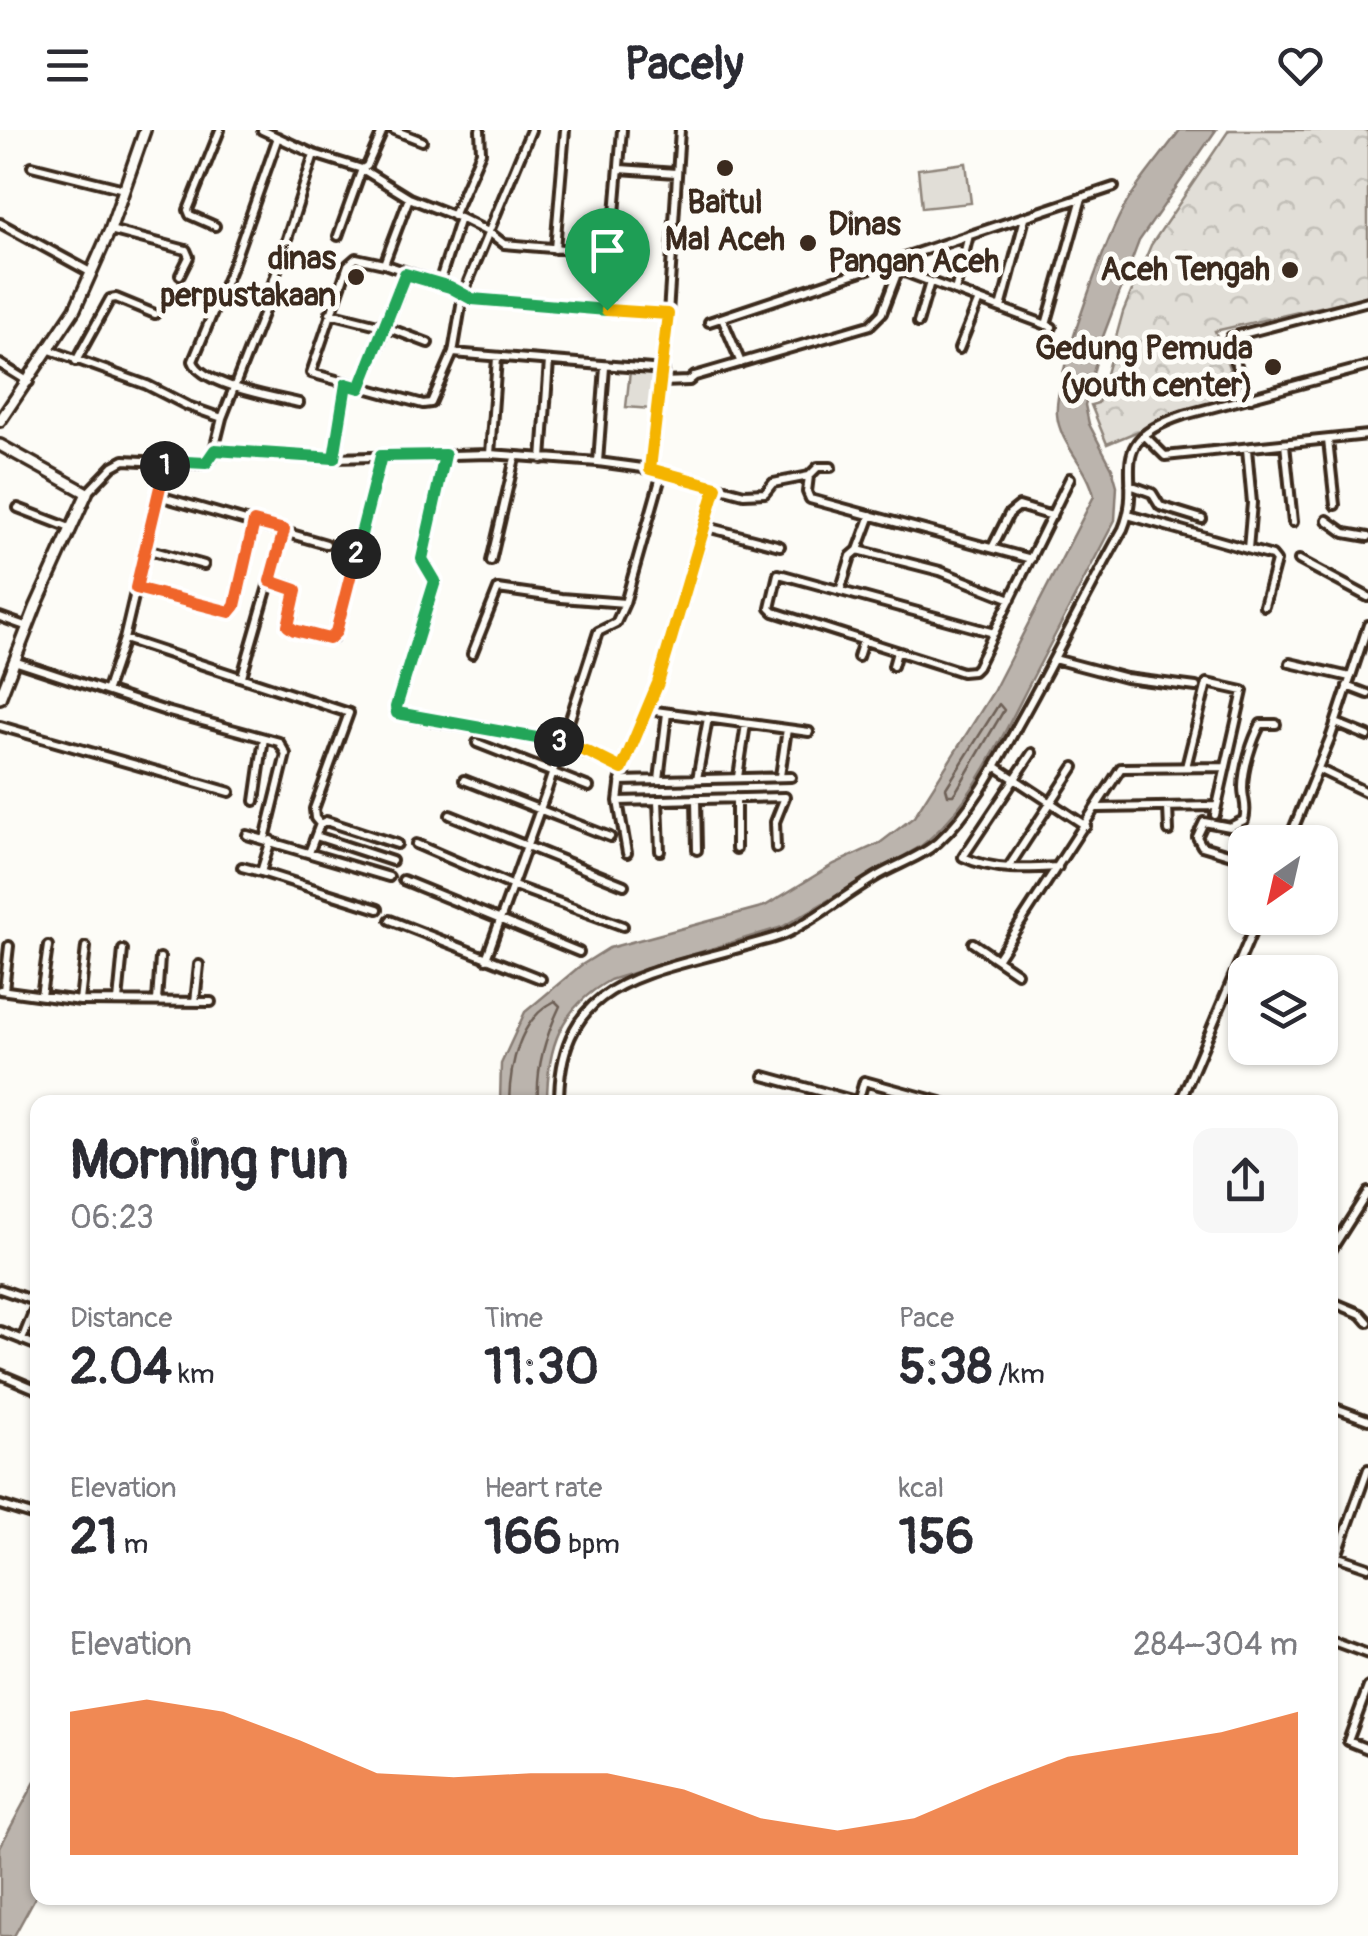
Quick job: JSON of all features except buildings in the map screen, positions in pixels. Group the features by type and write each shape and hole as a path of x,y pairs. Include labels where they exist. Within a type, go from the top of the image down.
{"street":[{"path":"0,420 29,382 74,309 110,230 145,130"},
{"path":"215,226 190,215 188,210 220,130"},
{"path":"262,130 314,154 362,169 409,198 490,233 504,244 611,253"},
{"path":"338,236 362,169 383,130"},
{"path":"394,130 422,141"},
{"path":"438,283 456,217 480,152 480,130"},
{"path":"531,130 464,294 452,353 431,402 423,404 310,372 352,260 361,258 438,283 464,294 472,299 668,314"},
{"path":"555,250 565,130"},
{"path":"607,310 622,130"},
{"path":"650,469 664,370 680,130"},
{"path":"278,137 234,262 193,360 200,373 299,403"},
{"path":"0,698 4,679 87,493 118,462 206,463 215,450 222,418 263,314 314,154"},
{"path":"32,166 124,189"},
{"path":"620,169 676,173"},
{"path":"709,322 1114,188"},
{"path":"384,264 409,198"},
{"path":"899,270 1048,326 1082,198"},
{"path":"1001,308 1026,216"},
{"path":"0,223 90,272"},
{"path":"110,230 186,250 189,257 180,275"},
{"path":"955,291 969,235"},
{"path":"662,382 689,381 695,376 870,326 882,313 904,257"},
{"path":"360,388 405,274"},
{"path":"918,323 930,282"},
{"path":"76,361 110,298 155,314"},
{"path":"959,350 979,300"},
{"path":"1252,398 1228,346 1231,337 1368,301"},
{"path":"330,313 428,343"},
{"path":"722,318 741,363"},
{"path":"50,350 222,418"},
{"path":"452,353 664,370"},
{"path":"490,454 497,358"},
{"path":"542,460 549,361"},
{"path":"0,364 29,382"},
{"path":"598,462 605,366"},
{"path":"559,1095 568,1040 578,1020 604,994 638,978 788,932 939,841 995,766 1128,515 1128,463 1144,435 1174,419 1368,366"},
{"path":"334,458 346,384"},
{"path":"1144,435 1165,456 1368,435"},
{"path":"1328,440 1335,504"},
{"path":"1285,444 1292,522"},
{"path":"0,445 87,493"},
{"path":"1247,449 1252,502 1248,549"},
{"path":"215,450 334,458 490,454 598,462 650,469 759,495 773,482 809,476 818,467 831,467"},
{"path":"445,455 422,559 435,581 397,713 560,742 622,769"},
{"path":"270,581 296,590 290,628 333,638 381,456"},
{"path":"491,561 515,458"},
{"path":"107,688 124,640 166,461"},
{"path":"486,959 598,632 616,623 625,603 662,473"},
{"path":"809,476 810,499 1030,560"},
{"path":"994,633 778,574 770,608 897,652 969,672 977,667 994,633 1011,598 1052,516 1070,478"},
{"path":"1130,485 1152,493 1160,506 1202,519"},
{"path":"627,852 618,800 622,769 648,710 716,487"},
{"path":"159,496 326,544"},
{"path":"992,548 1010,514 1019,506 1052,516"},
{"path":"18,508 70,528"},
{"path":"840,590 871,514"},
{"path":"1128,515 1272,556 1276,562 1264,606"},
{"path":"1328,520 1345,534 1368,537"},
{"path":"136,588 230,612 235,606 254,522"},
{"path":"703,526 780,546"},
{"path":"242,676 284,530"},
{"path":"146,549 204,565"},
{"path":"858,550 940,571 1011,598"},
{"path":"1299,560 1368,596"},
{"path":"472,654 498,589 625,603"},
{"path":"0,617 28,627"},
{"path":"1295,825 1336,723 1368,625"},
{"path":"124,640 349,713 314,810 314,818 320,824"},
{"path":"858,657 863,640"},
{"path":"893,666 897,652"},
{"path":"1054,659 1126,678 1196,687"},
{"path":"14,661 279,742 286,754 261,872"},
{"path":"1290,664 1350,677"},
{"path":"1186,767 1207,682 1243,691 1214,816"},
{"path":"1347,686 1368,694"},
{"path":"648,710 810,732"},
{"path":"658,780 667,713"},
{"path":"697,778 708,718"},
{"path":"1336,723 1368,736"},
{"path":"738,777 746,724"},
{"path":"1234,825 1244,820 1247,808 1243,784 1255,736 1261,724 1276,724"},
{"path":"0,726 230,792"},
{"path":"780,776 787,729"},
{"path":"255,801 264,738"},
{"path":"477,743 589,787"},
{"path":"1032,753 963,858 1008,868 1058,867"},
{"path":"995,766 1086,826"},
{"path":"1008,868 1074,767"},
{"path":"996,960 1121,768 1226,767"},
{"path":"1318,768 1368,794"},
{"path":"620,782 791,776"},
{"path":"464,780 610,837"},
{"path":"736,798 736,849"},
{"path":"618,800 785,798 775,822 776,848"},
{"path":"696,799 697,850"},
{"path":"658,800 660,850"},
{"path":"1097,808 1216,806"},
{"path":"1168,807 1170,831"},
{"path":"450,815 624,885"},
{"path":"309,853 320,824 326,821 397,844"},
{"path":"1228,827 1204,822 1197,838 1202,846 1228,854"},
{"path":"247,835 389,876"},
{"path":"316,836 392,861"},
{"path":"416,844 623,926"},
{"path":"242,867 378,909"},
{"path":"403,880 580,952"},
{"path":"390,920 541,979"},
{"path":"1183,1095 1251,935"},
{"path":"973,943 1017,973"},
{"path":"10,946 2,990 80,1002 211,1002"},
{"path":"41,996 48,946"},
{"path":"80,1002 86,947"},
{"path":"118,1001 123,950"},
{"path":"157,1001 160,958"},
{"path":"196,1002 199,964"},
{"path":"764,1076 833,1095"},
{"path":"861,1095 864,1081 915,1095"},
{"path":"1338,1239 1368,1192"},
{"path":"0,1289 30,1299"},
{"path":"1338,1304 1362,1314 1368,1322"},
{"path":"22,1340 30,1319"},
{"path":"0,1330 30,1343"},
{"path":"0,1374 30,1387"},
{"path":"1338,1409 1368,1420"},
{"path":"1338,1545 1368,1470"},
{"path":"0,1505 30,1514"},
{"path":"1338,1556 1368,1566"},
{"path":"1338,1643 1368,1654"},
{"path":"1368,1687 1348,1741 1368,1749"}],"green space":[{"path":"1229,130 1368,130 1368,296 1215,331 1240,396 1182,413 1107,444 1091,405 1098,403 1123,312 1151,245"},
{"path":"966,163 971,203 922,208 918,169"},
{"path":"630,371 655,374 651,409 626,407"}],"water":[{"path":"1180,130 1216,130 1139,241 1101,342 1085,405 1089,424 1117,486 1115,520 998,746 971,790 921,846 782,927 610,980 593,991 568,1016 560,1031 550,1064 547,1095 500,1095 501,1064 525,1012 580,966 609,948 765,906 834,864 880,843 914,817 993,692 1094,496 1059,425 1058,397 1091,286 1119,217"},
{"path":"30,1791 31,1905 14,1936 0,1936 0,1847"}],"place":[{"name":"Baitul Mal Aceh","path":"725,168"},
{"name":"Dinas Pangan Aceh","path":"808,243"},
{"name":"Aceh Tengah","path":"1290,270"},
{"name":"dinas perpustakaan","path":"356,277"},
{"name":"Gedung Pemuda (youth center)","path":"1273,367"}],"route":[{"path":"405,274 450,287 472,299 607,310 668,314 650,469 716,487 658,683 622,769 560,742 397,713 435,581 422,559 445,455 381,456 333,638 312,636 288,626 296,590 270,581 284,530 254,522 235,606 230,612 136,588 166,461 202,464 212,458 215,450 334,458 346,384 360,388 405,274"}]}
